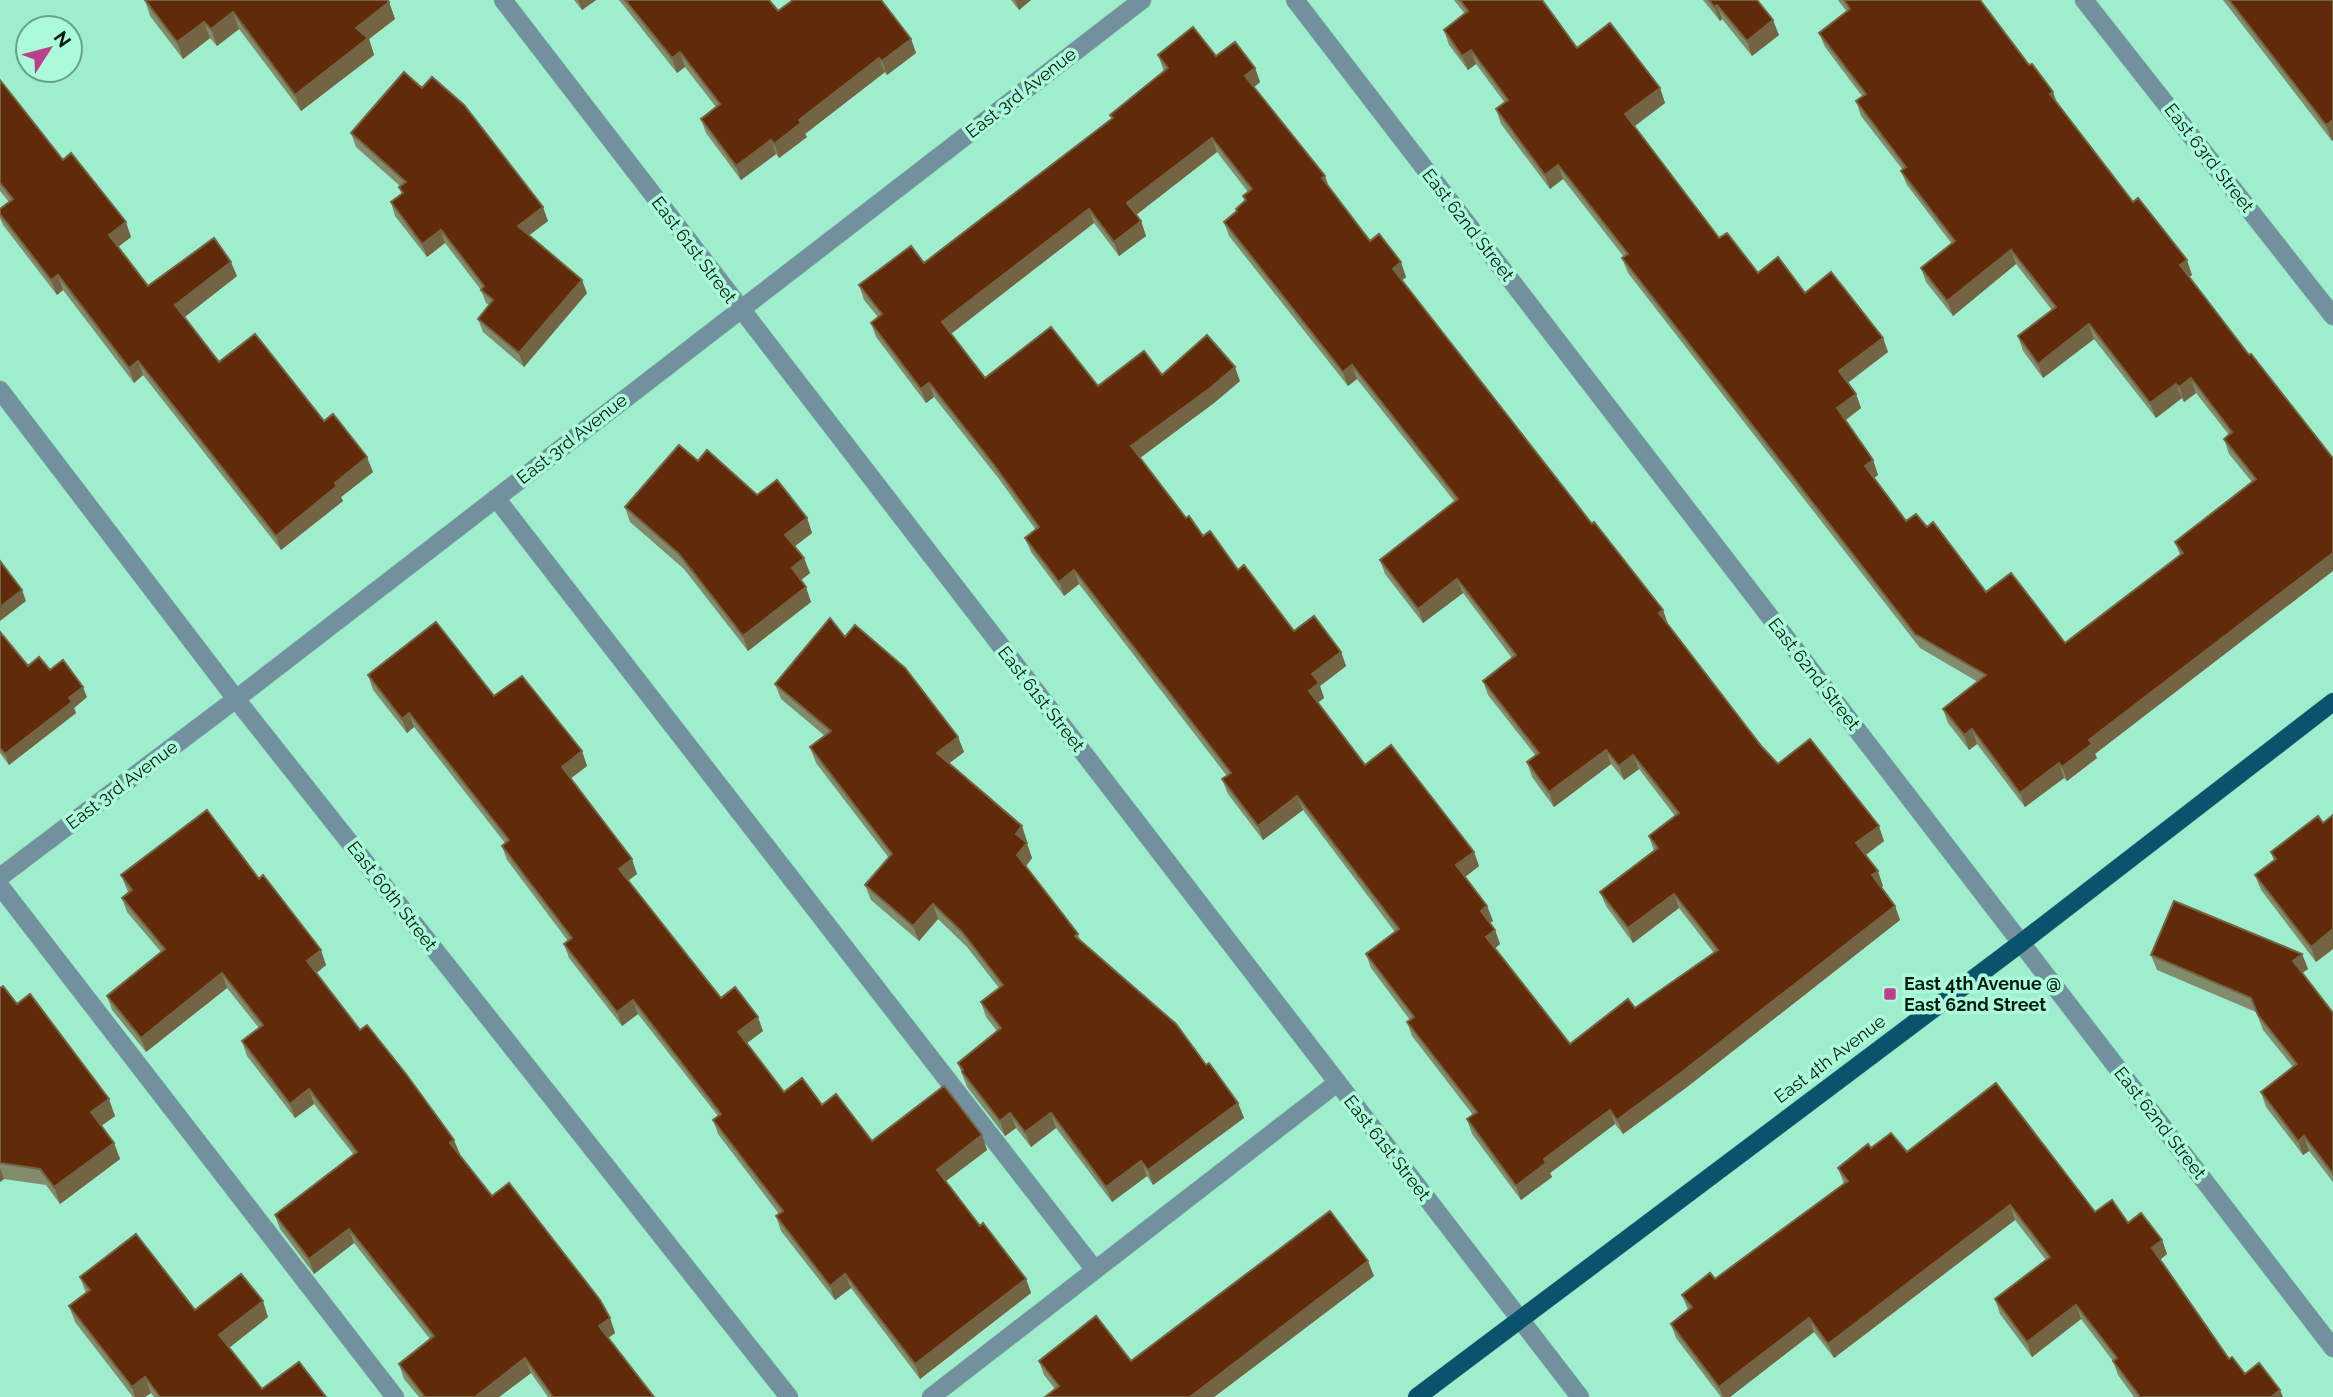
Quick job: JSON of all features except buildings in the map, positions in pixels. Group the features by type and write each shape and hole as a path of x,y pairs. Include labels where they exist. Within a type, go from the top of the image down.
{"main road":[{"name":"East 4th Avenue","path":"1417,1397 2021,943 2333,702"}],"street":[{"name":"East 61st Street","path":"503,0 1580,1397"},
{"name":"East 3rd Avenue","path":"0,877 236,699 1142,0"},
{"name":"East 62nd Street","path":"1295,0 2333,1348"},
{"name":"East 63rd Street","path":"2084,0 2333,316"},
{"name":"East 60th Street","path":"0,390 236,699 789,1397"},
{"path":"496,498 1095,1270"},
{"path":"0,886 395,1397"},
{"path":"931,1397 1337,1083"}],"place":[{"name":"East 4th Avenue @ East 62nd Street","path":"1890,994"}]}
